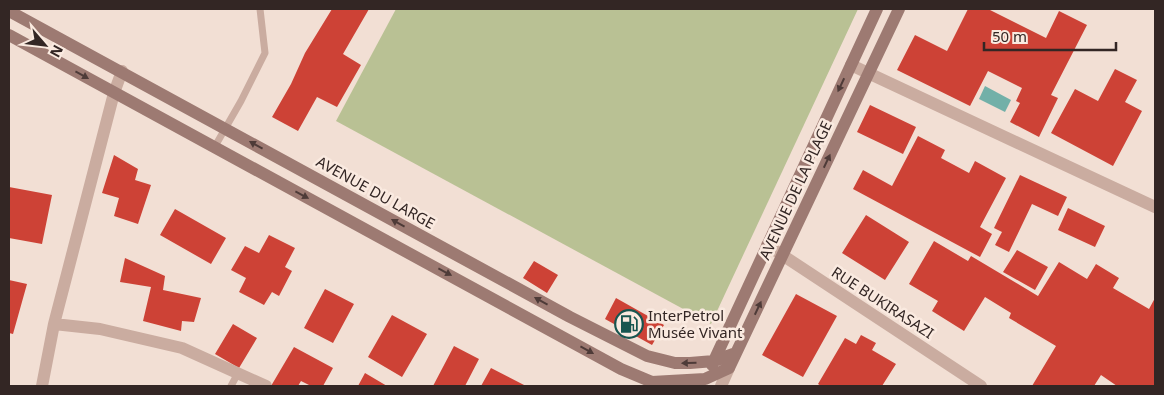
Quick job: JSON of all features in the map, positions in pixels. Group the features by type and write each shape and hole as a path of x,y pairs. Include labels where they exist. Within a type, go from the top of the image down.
{"main road":[{"name":"AVENUE DE LA PLAGE","path":"703,382 877,9"},
{"name":"AVENUE DE LA PLAGE","path":"729,368 899,9"},
{"name":"AVENUE DU LARGE","path":"9,11 570,317 647,356 675,363 690,363 714,360 736,353"},
{"path":"9,35 621,369 653,384 703,382 729,368"},
{"path":"561,335 570,317"}],"street":[{"path":"851,65 1155,207"},
{"path":"42,386 54,324 114,93 122,71"},
{"name":"RUE BUKIRASAZI","path":"767,245 981,386"},
{"path":"54,324 100,330 182,348 266,386"},
{"name":"AVENUE DE LA PLAGE","path":"721,386 729,368"}],"lane":[{"path":"214,148 265,53 260,9"},
{"path":"231,386 238,373"}],"green space":[{"path":"396,9 858,9 711,324 336,121"}],"water":[{"path":"985,86 1011,100 1005,112 979,99"}],"building":[{"path":"332,9 369,9 343,54 361,65 337,107 317,97 298,131 272,117 291,84 305,53"},
{"path":"968,9 988,9 1046,38 1059,11 1087,25 1051,95 1058,98 1039,137 1010,122 1020,103 1016,101 1022,88 988,71 970,106 897,70 915,35 947,51"},
{"path":"1115,69 1137,80 1125,102 1142,111 1113,166 1051,133 1075,89 1098,101"},
{"path":"870,105 916,127 903,154 857,132"},
{"path":"918,136 945,150 941,158 969,173 975,161 1006,178 980,227 992,234 980,257 853,189 863,170 892,186"},
{"path":"114,155 138,169 135,180 151,185 138,224 114,216 119,198 102,193"},
{"path":"1020,175 1067,197 1058,216 1032,204 1009,252 995,245 1002,232 994,228"},
{"path":"9,187 52,195 42,244 9,238"},
{"path":"1068,208 1105,226 1095,247 1058,230"},
{"path":"175,209 226,238 211,264 160,235"},
{"path":"866,215 909,242 885,280 842,253"},
{"path":"269,235 295,248 285,267 292,271 279,296 272,292 264,305 239,292 246,278 231,270 245,246 259,253"},
{"path":"934,241 968,261 971,256 1038,296 1059,262 1087,279 1096,264 1119,278 1113,288 1149,309 1155,298 1155,386 1117,386 1101,375 1094,386 1032,386 1056,346 1009,318 1011,313 985,297 964,331 932,311 938,301 909,284"},
{"path":"1017,250 1048,267 1035,290 1003,272"},
{"path":"125,258 165,276 163,290 201,298 194,322 182,321 181,331 143,321 151,287 120,282"},
{"path":"534,261 558,275 547,293 523,278"},
{"path":"9,280 27,284 13,334 9,333"},
{"path":"325,289 354,304 333,343 304,328"},
{"path":"796,294 837,316 803,377 762,355"},
{"path":"616,298 664,325 652,345 605,319"},
{"path":"392,315 427,334 402,377 368,357"},
{"path":"233,324 257,338 239,368 215,354"},
{"path":"861,335 876,343 872,350 896,364 882,386 821,386 818,384 845,338 856,344"},
{"path":"454,346 479,359 465,386 433,386"},
{"path":"294,347 333,368 323,386 311,386 301,381 298,386 271,386"},
{"path":"491,368 526,386 481,386"},
{"path":"365,373 387,386 358,386"}],"place":[{"name":"InterPetrol Musée Vivant","path":"629,324"}]}
